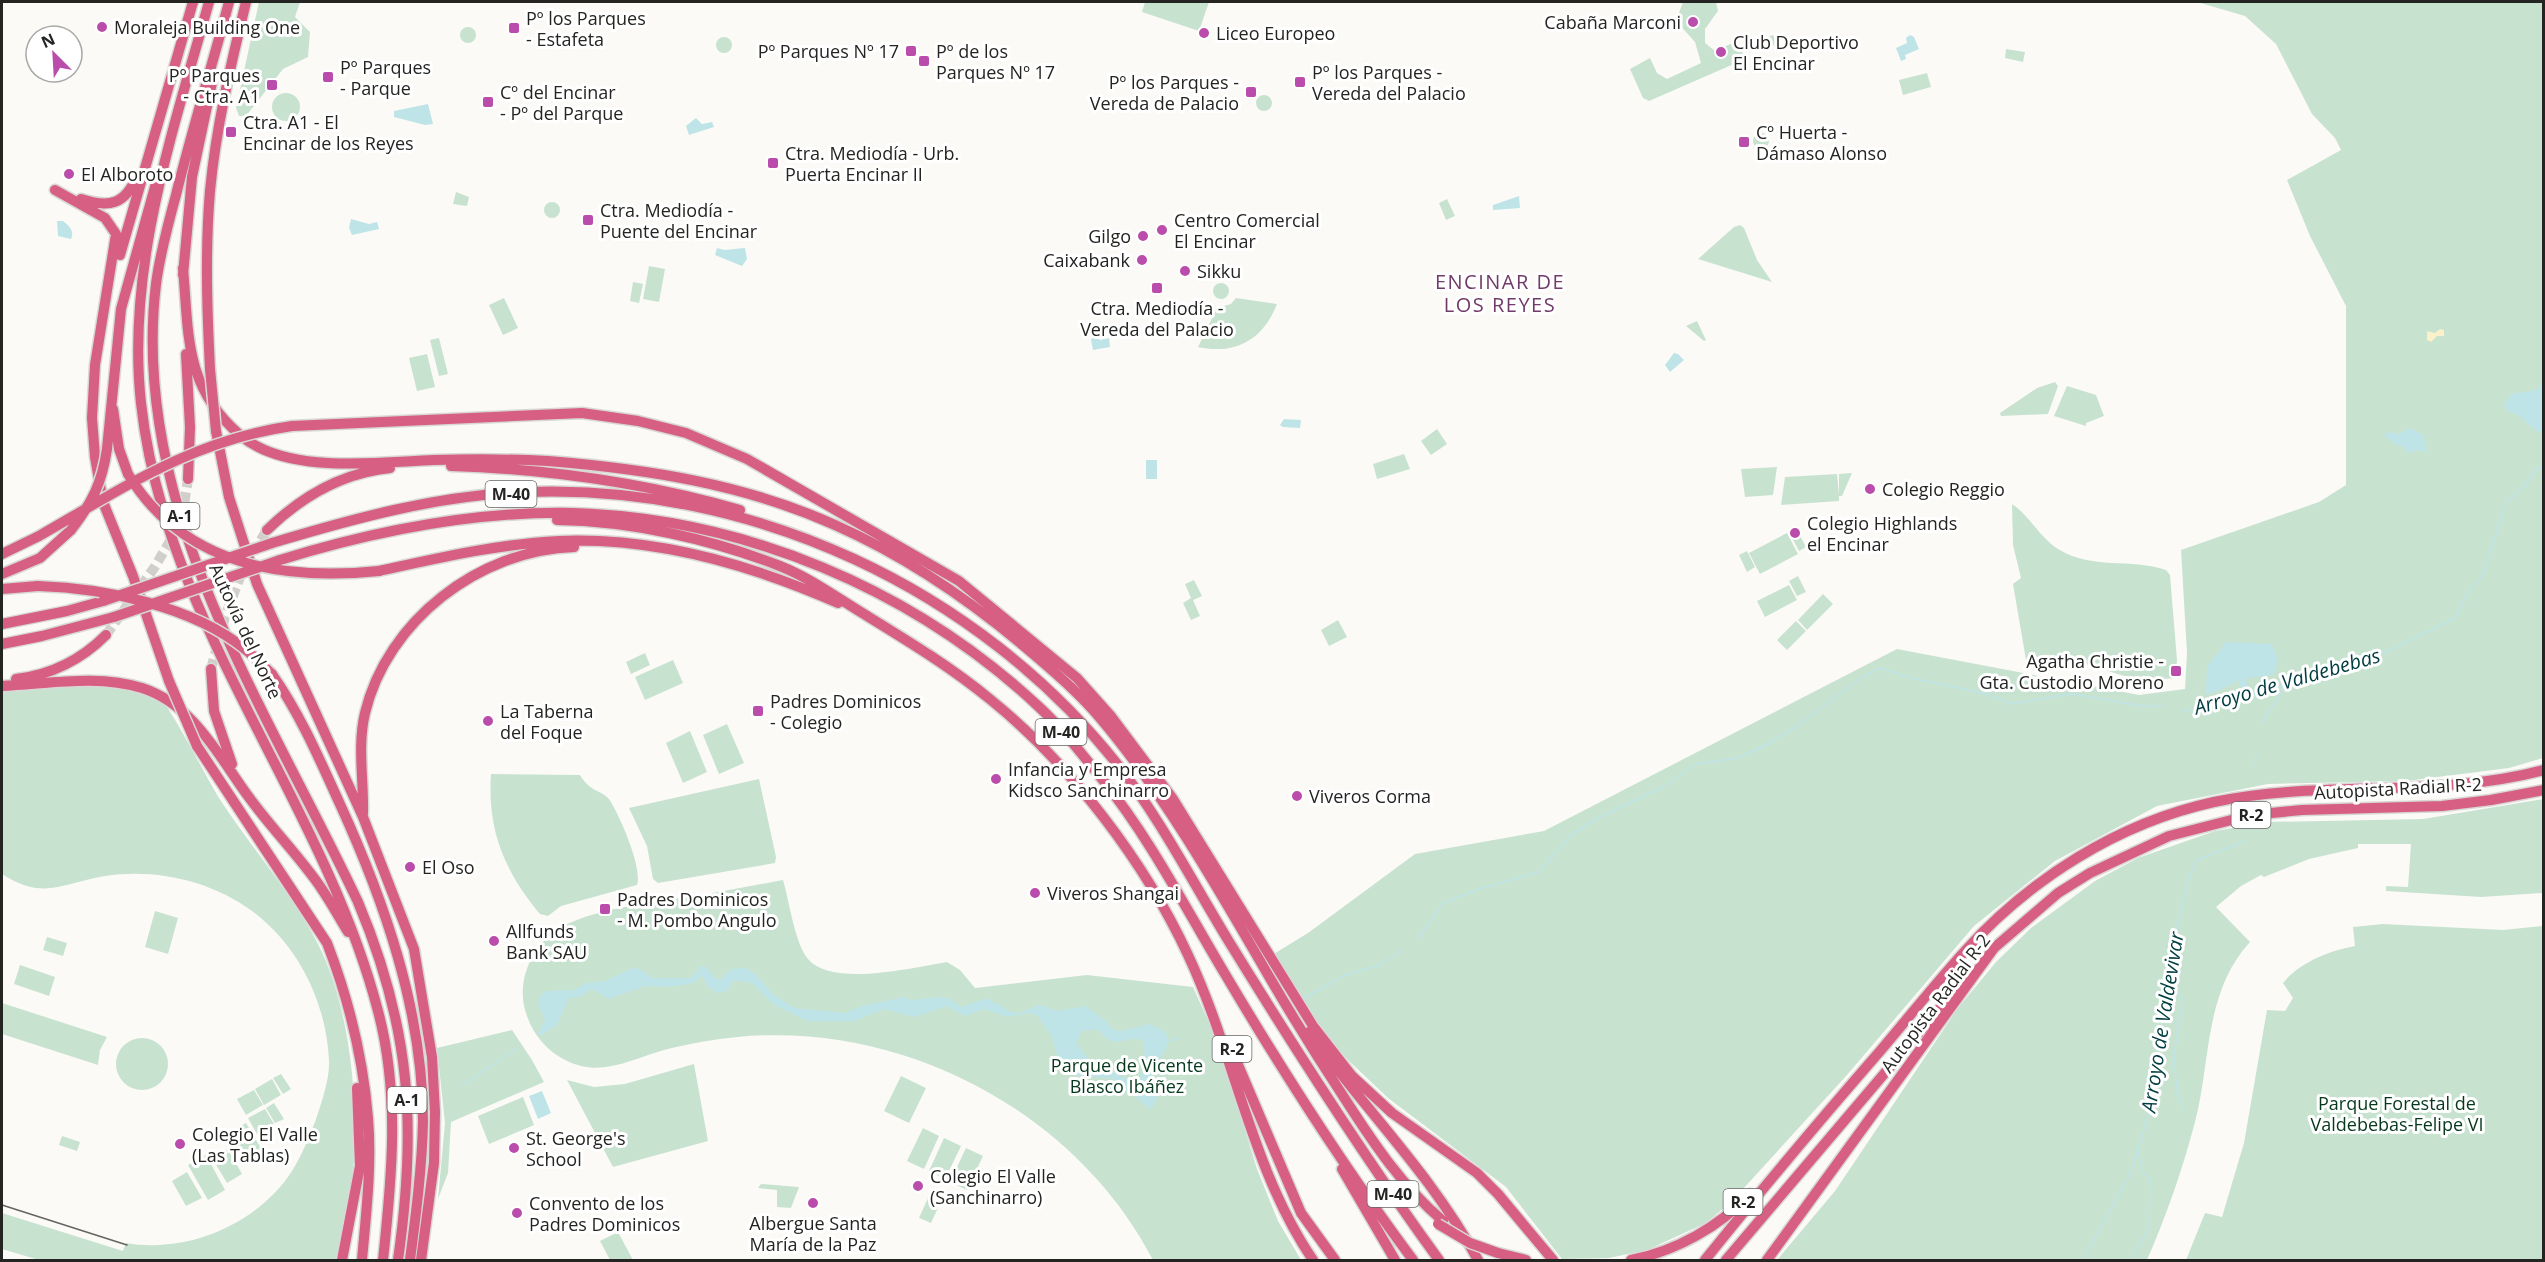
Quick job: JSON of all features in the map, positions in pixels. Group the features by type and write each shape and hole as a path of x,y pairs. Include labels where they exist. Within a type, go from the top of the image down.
{"highway":[{"path":"106,304 193,2"},
{"name":"Autovía del Norte","path":"209,2 166,157 142,284 138,331 141,405 162,510 176,551 215,646 344,907 378,1012 387,1061 392,1116 392,1182 383,1260"},
{"name":"Autovía del Norte","path":"229,2 183,166 156,283 153,359 162,444 180,517 216,612 358,902 376,944 393,1002 405,1060 408,1115 408,1175 398,1260"},
{"path":"246,2 228,78 215,154 209,213 206,290 216,431 229,497 256,584 363,817 414,949 432,1057 434,1163 421,1259"},
{"path":"188,479 190,427 183,312 183,268 192,177 212,92 215,55"},
{"path":"153,139 134,183 127,195 118,201 98,204 55,190 105,218 114,227 117,243 95,365 92,418 95,458 103,502 133,576 169,681 197,746 327,944 358,1044 368,1120 362,1260"},
{"path":"2,574 40,558 72,530 92,503 104,471 121,309 153,189 166,157"},
{"path":"209,213 221,159"},
{"path":"183,268 191,356 198,382 210,402 242,438 279,455 316,462 352,463 455,460 541,461 692,478 763,498 837,525 950,588 1001,626 1068,684 1101,718 1162,801 1267,973 1292,1019 1383,1158 1402,1183 1440,1222"},
{"path":"111,388 119,449 128,474 141,495 173,528 216,552 243,562 308,574 379,571 480,549 520,544 560,541 636,546 674,551 787,580 865,615"},
{"path":"2,554 39,536 175,459 252,432 292,426 582,413 638,421 686,433 747,459 959,582 1077,678 1110,715 1173,799 1313,1026 1352,1076 1392,1113 1477,1173 1531,1232 1552,1260"},
{"path":"267,530 287,511 338,480 367,471 404,466 527,471 600,480 685,495 747,513 754,520"},
{"name":"M-40","path":"2,624 58,613 104,600 272,543 358,517 446,500 527,492 622,496 687,505 754,520 841,551 936,603 980,632 1052,694 1089,730 1146,803 1232,945 1347,1126 1439,1260"},
{"name":"M-40","path":"2,644 42,636 114,616 280,560 382,532 486,518 571,513 683,524 776,549 863,585 927,621 965,647 1039,707 1103,780 1156,858 1246,1009 1322,1129 1413,1260"},
{"path":"486,518 497,521 561,520 608,524 698,540 781,566 826,589 925,651 993,702 1065,771 1146,880 1189,957 1221,1033 1268,1176 1298,1238 1313,1260"},
{"path":"363,817 360,755 365,714 375,682 385,662 410,625 459,584 488,568 526,555 567,548 636,546"},
{"path":"2,589 38,586 99,590 168,610 219,632 245,649 272,674 306,730 360,848 392,938 408,998 418,1058 423,1118 418,1199 410,1260"},
{"path":"2,681 29,677 56,669 75,659 106,635"},
{"path":"211,669 214,711 224,746 250,799"},
{"path":"2,686 83,681 116,682 144,689 168,701 199,727 250,799 316,880 360,952"},
{"name":"Autopista Radial R-2","path":"1704,1260 1965,951 2043,880 2108,841 2186,809 2240,797 2331,789 2439,787 2490,781 2544,770"},
{"name":"Autopista Radial R-2","path":"1771,1257 1994,948 2058,893 2123,855 2169,836 2251,815 2302,810 2442,806 2544,790"},
{"path":"1726,1260 1948,997 1994,948"},
{"name":"R-2","path":"1189,957 1208,987 1257,1113 1301,1213 1335,1260"},
{"path":"1267,973 1340,1074 1422,1171 1478,1260"},
{"path":"342,1260 360,1166 354,1058 358,1044"},
{"name":"Autopista Radial R-2","path":"1631,1260 1680,1245 1733,1211 1823,1112 1830,1109"},
{"path":"1347,1126 1406,1195 1440,1222 1470,1243 1526,1260"},
{"path":"1322,1129 1326,1144 1395,1260"},
{"path":"377,1260 383,1211 392,1182"},
{"path":"356,1260 366,1208"}],"green space":[{"path":"259,2 300,2 295,17 310,32 308,57 283,69 246,116 239,116 236,108"},
{"path":"1145,2 1209,2 1199,31 1142,12"},
{"name":"Club Deportivo El Encinar","path":"1683,2 1716,2 1718,11 1705,29 1705,43 1715,51 1737,41 1742,49 1743,60 1649,101 1643,98 1630,69 1650,58 1657,73 1667,79 1701,63 1695,42 1676,21"},
{"path":"2197,2 2543,2 2543,758 2509,768 2406,781 2268,784 2157,806 2055,861 1974,926 1847,1075 1732,1201 1706,1223 1647,1250 1609,1258 1562,1259 1506,1187 1388,1098 1349,1061 1308,1014 1272,955 1308,933 1415,854 1544,831 1897,649 2139,695 2185,689 2187,653 2181,550 2319,502 2346,485 2346,306 2310,236 2287,180 2341,150 2335,138 2312,114 2276,44 2245,16"},
{"path":"465,27 471,27 476,35 474,41 465,43 460,38 460,32"},
{"path":"1773,35 1777,44 1760,51 1756,42"},
{"path":"724,37 730,39 732,45 730,51 724,53 718,51 716,45 718,39"},
{"path":"2006,49 2025,52 2023,62 2005,58"},
{"path":"1927,73 1931,87 1903,95 1899,80"},
{"path":"286,93 296,97 300,107 296,117 286,121 276,117 272,107 276,97"},
{"path":"1261,95 1267,95 1272,103 1270,109 1261,111 1256,106 1256,100"},
{"path":"1758,133 1764,133 1769,141 1767,147 1758,149 1753,144 1753,138"},
{"path":"456,192 469,197 467,206 453,204"},
{"path":"1447,199 1455,216 1446,220 1439,203"},
{"path":"549,202 555,202 560,210 558,216 549,218 544,213 544,207"},
{"path":"1740,225 1744,228 1757,260 1772,282 1698,259 1734,227"},
{"path":"649,266 665,269 659,302 643,299"},
{"path":"633,282 643,284 639,303 630,301"},
{"path":"1218,283 1224,283 1229,291 1227,297 1218,299 1213,294 1213,288"},
{"path":"504,298 518,328 503,335 489,305"},
{"path":"1236,298 1277,304 1264,327 1246,342 1224,349 1198,347 1217,308 1231,304"},
{"path":"1697,321 1706,340 1704,341 1686,326"},
{"path":"439,338 448,374 439,376 430,340"},
{"path":"427,354 435,387 417,391 409,358"},
{"path":"2055,382 2058,386 2048,414 2001,416 2000,413 2037,388"},
{"path":"2067,386 2096,395 2104,416 2086,423 2086,426 2054,416"},
{"path":"1437,429 1447,444 1431,455 1421,441"},
{"path":"1404,454 1410,469 1377,479 1373,464"},
{"path":"1777,467 1773,495 1745,497 1741,469"},
{"path":"1852,473 1842,496 1839,496 1839,501 1781,505 1785,477 1837,474 1839,495 1839,474"},
{"path":"2012,504 2052,544 2071,555 2098,562 2139,565 2166,570 2170,575 2177,660 2175,678 2140,681 2086,664 2026,660 2013,584 2021,578 2013,545"},
{"path":"1798,532 1806,547 1799,551 1791,536"},
{"path":"1787,533 1798,554 1760,574 1749,553"},
{"path":"1747,551 1755,567 1747,572 1739,555"},
{"path":"1798,576 1806,592 1797,596 1789,581"},
{"path":"1194,580 1202,596 1193,600 1200,616 1191,620 1183,603 1191,598 1185,584"},
{"path":"1789,585 1797,600 1765,617 1757,601"},
{"path":"1823,594 1833,604 1807,630 1798,620"},
{"path":"1338,620 1347,637 1329,646 1321,630"},
{"path":"1796,621 1806,631 1787,650 1777,640"},
{"path":"645,653 650,665 631,674 626,662"},
{"path":"673,660 683,683 645,700 635,677"},
{"path":"88,686 136,692 155,698 168,708 221,801 284,889 318,944 338,998 345,1028 355,1122 351,1190 336,1260 39,1260 2,1249 2,1213 123,1251 126,1243 173,1244 219,1231 241,1220 278,1190 292,1171 315,1122 328,1075 327,1038 316,997 307,977 296,958 269,925 236,901 201,885 163,876 124,874 53,888 42,888 29,887 2,874 2,691"},
{"path":"727,724 744,763 719,774 703,735"},
{"path":"690,731 707,772 683,783 666,743"},
{"path":"491,774 580,775 591,788 606,796 613,806 624,828 637,866 637,885 561,906 548,916 540,914 517,882 501,850 492,814"},
{"path":"759,779 776,857 775,863 658,883 653,879 647,846 629,808"},
{"path":"2543,799 2543,893 2481,897 2386,891 2386,886 2408,887 2411,844 2358,844 2358,848 2309,859 2264,877 2261,875 2241,886 2216,907 2250,942 2235,962 2224,983 2211,1028 2195,1122 2180,1175 2147,1260 1777,1260 1835,1191 1958,1008 1996,962 2031,928 2095,881 2138,858 2215,831 2268,822 2423,819"},
{"name":"Parque de Vicente Blasco Ibáñez","path":"783,880 799,943 808,959 820,968 854,974 895,971 947,962 960,970 975,988 1087,975 1193,987 1218,1043 1257,1169 1278,1221 1301,1260 1153,1260 1120,1207 1079,1160 1032,1120 979,1087 922,1062 862,1044 800,1036 738,1037 710,1040 664,1050 613,1066 592,1068 571,1063 554,1053 546,1047 534,1031 523,1002 524,979 532,957 545,939 554,932 585,917 604,912 644,903"},
{"path":"155,911 178,918 168,954 145,947"},
{"name":"Parque Forestal de Valdebebas-Felipe VI","path":"2383,924 2503,930 2543,926 2543,1260 2186,1260 2205,1213 2222,1217 2244,1143 2267,1010 2285,1011 2293,998 2283,983 2306,963 2325,954 2355,946 2353,927"},
{"path":"47,937 67,943 63,956 43,950"},
{"path":"20,965 55,977 49,996 14,984"},
{"path":"2,1003 107,1037 100,1050 98,1065 2,1034"},
{"path":"512,1030 544,1082 451,1122 448,1173 438,1199 445,1123 437,1048"},
{"path":"142,1038 152,1040 160,1046 166,1054 168,1064 166,1074 160,1082 152,1088 142,1090 132,1088 124,1082 118,1074 116,1064 118,1054 124,1046 132,1040"},
{"path":"694,1064 708,1141 613,1167 567,1080 594,1087 625,1084"},
{"path":"281,1074 291,1089 283,1094 273,1078"},
{"path":"901,1076 926,1088 909,1123 884,1111"},
{"path":"272,1079 281,1095 264,1105 255,1089"},
{"path":"254,1090 263,1105 246,1115 237,1099"},
{"path":"523,1097 534,1125 489,1144 478,1116"},
{"path":"274,1103 284,1119 275,1123 266,1108"},
{"path":"265,1109 274,1124 257,1134 248,1118"},
{"path":"246,1123 265,1155 248,1165 229,1132"},
{"path":"923,1128 939,1136 924,1169 907,1161"},
{"path":"62,1136 80,1142 77,1151 59,1145"},
{"path":"944,1138 961,1146 945,1179 929,1171"},
{"path":"966,1148 983,1156 967,1190 950,1182"},
{"path":"228,1149 242,1174 227,1183 212,1158"},
{"path":"206,1155 225,1190 208,1200 188,1165"},
{"path":"187,1172 202,1198 186,1206 172,1181"},
{"path":"761,1184 799,1187 791,1208 777,1207 777,1190 758,1188"},
{"path":"932,1189 944,1195 931,1223 919,1218"},
{"path":"618,1232 633,1260 610,1260 600,1241"}],"sand":[{"path":"2440,329 2444,330 2444,336 2437,336 2431,342 2427,340 2427,331 2435,333"}],"water":[{"path":"1910,35 1914,37 1919,49 1905,55 1906,59 1901,61 1896,48 1907,43 1906,38"},
{"path":"428,104 433,124 425,125 394,117 394,111"},
{"path":"696,118 702,124 712,122 714,127 689,135 686,126"},
{"path":"1519,196 1520,208 1493,210 1493,205"},
{"path":"351,219 369,224 377,222 379,229 352,235 349,228"},
{"path":"57,221 63,221 69,227 72,231 71,239 58,236"},
{"path":"717,248 724,250 745,248 747,259 742,266 715,255"},
{"path":"1094,335 1100,340 1109,338 1110,347 1093,350 1091,340"},
{"path":"1674,353 1684,360 1670,372 1665,365"},
{"path":"2543,381 2543,434 2517,415 2507,411 2504,405 2511,394 2537,390"},
{"path":"1284,419 1301,420 1300,428 1283,427 1280,425"},
{"path":"2410,428 2423,435 2427,453 2418,450 2407,453 2404,447 2384,436 2389,432 2399,434"},
{"path":"1146,460 1157,460 1157,479 1146,479"},
{"path":"2226,642 2271,644 2277,660 2274,674 2244,679 2206,694 2207,666"},
{"path":"701,966 706,967 716,979 721,979 731,969 746,968 756,975 774,995 795,1008 845,1013 862,1006 904,997 911,1000 940,997 950,999 961,1007 987,998 1011,1012 1019,1013 1039,1005 1058,1011 1085,1006 1105,1020 1113,1030 1122,1031 1149,1024 1166,1032 1166,1048 1153,1065 1152,1071 1152,1081 1158,1097 1151,1110 1113,1079 1073,1075 1058,1059 1052,1037 1037,1015 1029,1013 1007,1017 985,1009 965,1016 946,1006 915,1017 884,1009 854,1021 808,1021 774,1005 752,983 734,980 727,991 717,993 708,987 702,976 694,983 668,987 645,986 609,999 591,989 580,997 569,998 557,1025 540,1036 538,1033 545,1020 538,1004 540,996 547,991 574,990 586,983 605,981 632,968 640,969 652,978 691,978","holes":["1098,1030 1108,1039 1117,1042 1134,1039 1143,1041 1145,1059 1140,1082 1136,1084 1089,1059 1077,1044 1081,1032"]},
{"path":"542,1091 551,1113 538,1119 529,1096"}],"waterway":[{"name":"Arroyo de Valdebebas","path":"2183,711 2321,676 2386,652 2455,618 2470,589 2482,577 2506,503 2525,485 2537,468 2544,466"},
{"name":"Arroyo de Valdebebas","path":"1417,940 1443,903 1479,889 1539,872 1571,835 1598,818 1663,787 1696,764 1738,758 1768,744 1796,727 1864,676 1881,668 1907,677 1987,694 2011,704 2072,694 2142,706 2162,706"},
{"path":"2242,679 2246,695"},
{"name":"Arroyo de Valdevivar","path":"2262,723 2284,686"},
{"name":"Arroyo de Valdevivar","path":"2255,766 2256,753"},
{"name":"Arroyo de Valdevivar","path":"2083,1260 2130,1174 2154,1097 2153,1064 2171,980 2169,963 2189,876 2197,860 2245,841"},
{"name":"Arroyo de Valdebebas","path":"1303,999 1345,975 1380,965 1402,950"},
{"path":"2171,980 2182,1000 2174,1056 2177,1091 2183,1109"},
{"path":"1168,1041 1179,1038"},
{"path":"462,1086 517,1048"},
{"path":"2132,1260 2149,1227 2150,1179 2142,1171 2138,1149"}],"tunnel":[{"path":"182,517 188,479"},
{"path":"253,553 267,530"},
{"path":"106,635 154,568 176,531"},
{"path":"211,669 225,617 243,569"}],"tram line":[{"path":"2,1205 127,1245"}],"place":[{"name":"Cabaña Marconi","path":"1693,22"},
{"name":"Moraleja Building One","path":"102,27"},
{"name":"Pº los Parques - Estafeta","path":"514,28"},
{"name":"Liceo Europeo","path":"1204,33"},
{"name":"Pº Parques Nº 17","path":"911,51"},
{"name":"Club Deportivo El Encinar","path":"1721,52"},
{"name":"Pº de los Parques Nº 17","path":"924,61"},
{"name":"Pº Parques - Parque","path":"328,77"},
{"name":"Pº los Parques - Vereda del Palacio","path":"1300,82"},
{"name":"Pº Parques - Ctra. A1","path":"272,85"},
{"name":"Pº los Parques - Vereda de Palacio","path":"1251,92"},
{"name":"Cº del Encinar - Pº del Parque","path":"488,102"},
{"name":"Ctra. A1 - El Encinar de los Reyes","path":"231,132"},
{"name":"Cº Huerta - Dámaso Alonso","path":"1744,142"},
{"name":"Ctra. Mediodía - Urb. Puerta Encinar II","path":"773,163"},
{"name":"El Alboroto","path":"69,174"},
{"name":"Ctra. Mediodía - Puente del Encinar","path":"588,220"},
{"name":"Centro Comercial El Encinar","path":"1162,230"},
{"name":"Gilgo","path":"1143,236"},
{"name":"Caixabank","path":"1142,260"},
{"name":"Sikku","path":"1185,271"},
{"name":"Ctra. Mediodía - Vereda del Palacio","path":"1157,288"},
{"name":"Colegio Reggio","path":"1870,489"},
{"name":"Colegio Highlands el Encinar","path":"1795,533"},
{"name":"Agatha Christie - Gta. Custodio Moreno","path":"2176,671"},
{"name":"Padres Dominicos - Colegio","path":"758,711"},
{"name":"La Taberna del Foque","path":"488,721"},
{"name":"Infancia y Empresa Kidsco Sanchinarro","path":"996,779"},
{"name":"Viveros Corma","path":"1297,796"},
{"name":"El Oso","path":"410,867"},
{"name":"Viveros Shangai","path":"1035,893"},
{"name":"Padres Dominicos - M. Pombo Angulo","path":"605,909"},
{"name":"Allfunds Bank SAU","path":"494,941"},
{"name":"Colegio El Valle (Las Tablas)","path":"180,1144"},
{"name":"St. George's School","path":"514,1148"},
{"name":"Colegio El Valle (Sanchinarro)","path":"918,1186"},
{"name":"Albergue Santa María de la Paz","path":"813,1203"},
{"name":"Convento de los Padres Dominicos","path":"517,1213"}],"district":[{"name":"ENCINAR DE LOS REYES","path":"1500,292"}]}
